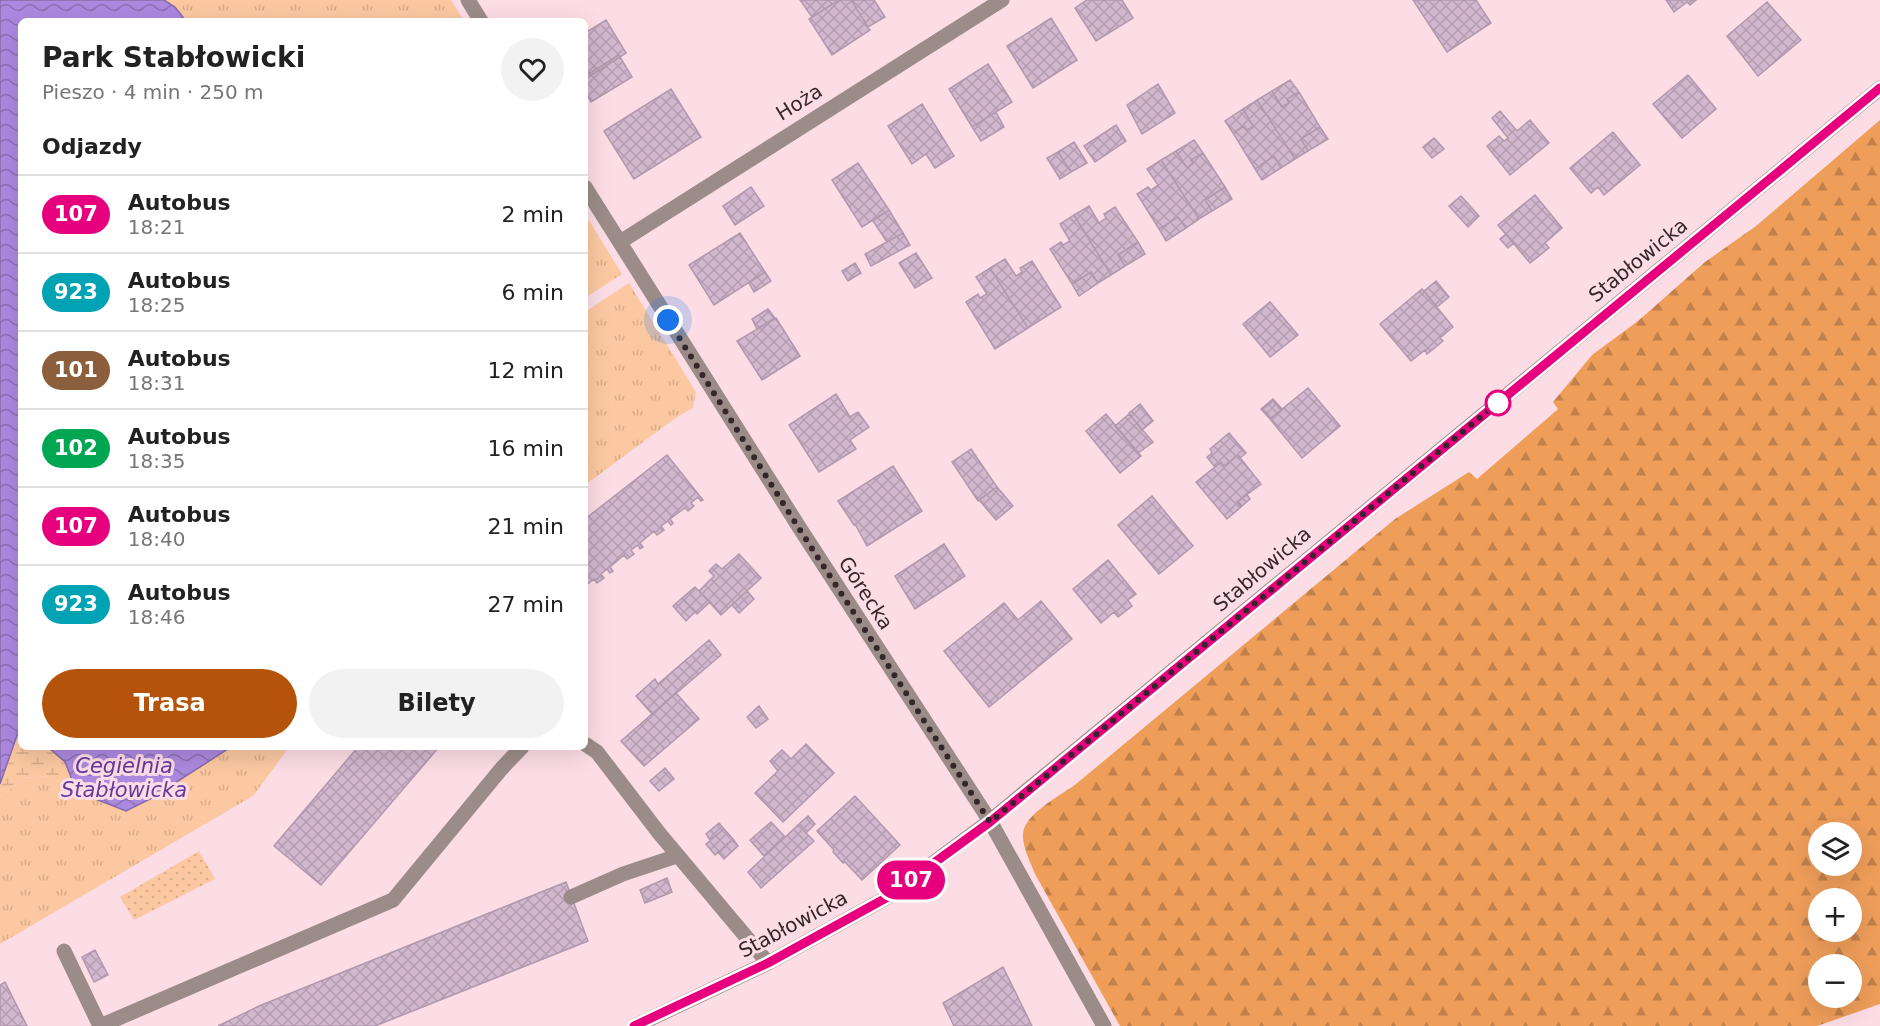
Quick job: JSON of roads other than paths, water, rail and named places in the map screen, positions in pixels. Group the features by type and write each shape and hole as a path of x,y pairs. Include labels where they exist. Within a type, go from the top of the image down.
{"street":[{"path":"468,0 479,18"},
{"name":"Hoża","path":"620,242 1002,0"},
{"name":"Stabłowicka","path":"635,1026 768,963 886,898 990,822 1880,88"},
{"name":"Górecka","path":"588,192 798,527 990,822 1104,1026"},
{"path":"588,746 597,752 678,856 768,963"},
{"path":"64,951 100,1026 393,900 519,750"},
{"path":"571,897 623,874 678,856"}],"water":[{"name":"Cegielnia Stabłowicka","path":"0,0 164,0 175,7 184,18 18,18 18,733 0,784"},
{"name":"Cegielnia Stabłowicka","path":"51,750 226,750 150,799 126,811 77,792 65,762"}]}
